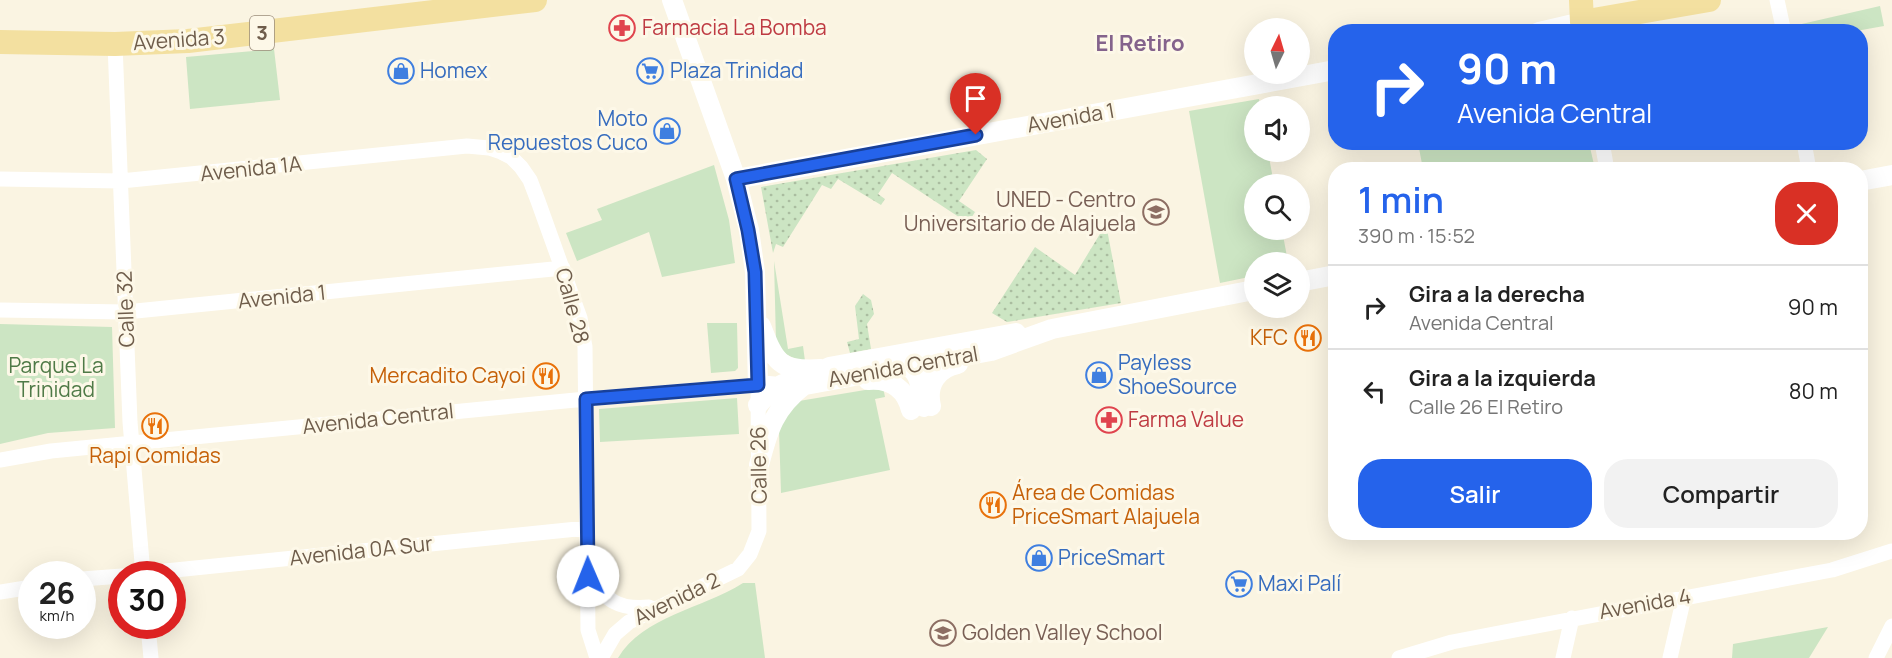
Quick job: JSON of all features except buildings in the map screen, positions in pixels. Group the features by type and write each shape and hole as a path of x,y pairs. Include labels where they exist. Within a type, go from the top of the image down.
{"main road":[{"name":"Avenida 3","path":"0,42 115,44 232,37 535,0"},
{"path":"1582,18 1709,0"}],"street":[{"path":"672,0 736,179 753,252 764,392 789,381 898,361 911,366 916,372 921,408"},
{"path":"1777,0 1782,24"},
{"path":"1564,24 1582,18"},
{"name":"Calle 32","path":"115,44 132,443 142,561"},
{"name":"Avenida 1","path":"736,179 1328,71"},
{"name":"Avenida 1A","path":"0,179 121,181 467,146 489,148 501,152"},
{"name":"Calle 28","path":"501,152 516,162 530,180 575,301 583,332 586,399 588,630 599,658"},
{"path":"1868,180 1892,175"},
{"name":"Avenida 1","path":"0,310 126,312 563,268"},
{"path":"1310,280 1328,276"},
{"name":"Avenida Central","path":"0,460 51,451 586,399 764,392 804,386 823,375 956,350 991,351 1010,338 1244,292"},
{"path":"757,318 769,347 782,364 823,375 838,386 870,380 884,380 901,390 909,402 921,408"},
{"path":"921,408 934,379 943,369 988,358 1010,338"},
{"name":"Avenida Central","path":"764,392 787,376 823,375 911,366 956,350"},
{"path":"759,465 767,433 776,414 789,397 804,386"},
{"name":"Calle 26","path":"756,544 760,519 759,465 764,392"},
{"name":"Avenida 0A Sur","path":"186,570 587,528"},
{"name":"Avenida 2","path":"599,658 621,628 638,616 738,569 756,544"},
{"name":"Avenida 4","path":"1399,658 1452,642 1832,570 1892,551"},
{"path":"588,576 602,594 618,605 628,608 658,606"},
{"path":"0,592 18,589"},
{"path":"1670,658 1684,597"},
{"path":"1563,658 1572,618"},
{"path":"1876,658 1892,626"},
{"path":"149,639 151,658"}],"green space":[{"path":"1880,6 1884,26 1868,29 1868,24 1802,24"},
{"path":"274,49 280,100 190,109 186,57"},
{"path":"1244,102 1244,162 1270,162 1272,174 1244,174 1244,240 1284,240 1286,252 1244,252 1244,278 1220,283 1189,111"},
{"path":"976,150 987,159 959,201 975,212 968,223 892,173 878,194 885,199 881,205 838,179 831,189 822,185 783,247 776,244 773,253 761,187"},
{"path":"1419,150 1591,150 1593,162 1422,162"},
{"path":"714,165 729,220 735,263 662,277 649,232 577,261 566,233 602,220 597,209"},
{"path":"1106,224 1121,303 1007,322 992,313 1035,247 1075,275"},
{"path":"774,261 788,349 803,346 805,361 788,355 776,342"},
{"path":"863,294 871,300 874,314 867,324 871,349 850,353 847,342 859,339 855,306"},
{"path":"707,323 737,323 738,368 735,371 711,373"},
{"name":"Parque La Trinidad","path":"0,324 112,327 115,428 48,433 0,444"},
{"path":"883,387 885,397 875,399 890,470 781,493 779,430 784,418 799,401"},
{"path":"737,398 739,434 600,442 599,409"},
{"path":"743,583 755,583 765,658 618,658 642,632 674,614"},
{"path":"1828,627 1809,658 1732,658 1733,644"}],"place":[{"name":"Farmacia La Bomba","path":"622,28"},
{"name":"Homex","path":"401,71"},
{"name":"Plaza Trinidad","path":"650,71"},
{"name":"Moto Repuestos Cuco","path":"667,131"},
{"name":"UNED - Centro Universitario de Alajuela","path":"1156,212"},
{"name":"KFC","path":"1308,338"},
{"name":"Payless ShoeSource","path":"1099,375"},
{"name":"Mercadito Cayoi","path":"546,376"},
{"name":"Farma Value","path":"1109,420"},
{"name":"Rapi Comidas","path":"155,426"},
{"name":"Área de Comidas PriceSmart Alajuela","path":"993,505"},
{"name":"PriceSmart","path":"1039,558"},
{"name":"Maxi Palí","path":"1239,584"},
{"name":"Golden Valley School","path":"943,633"}],"district":[{"name":"El Retiro","path":"1140,43"}],"route":[{"path":"588,576 586,399 758,385 753,252 736,179 976,135"}]}
